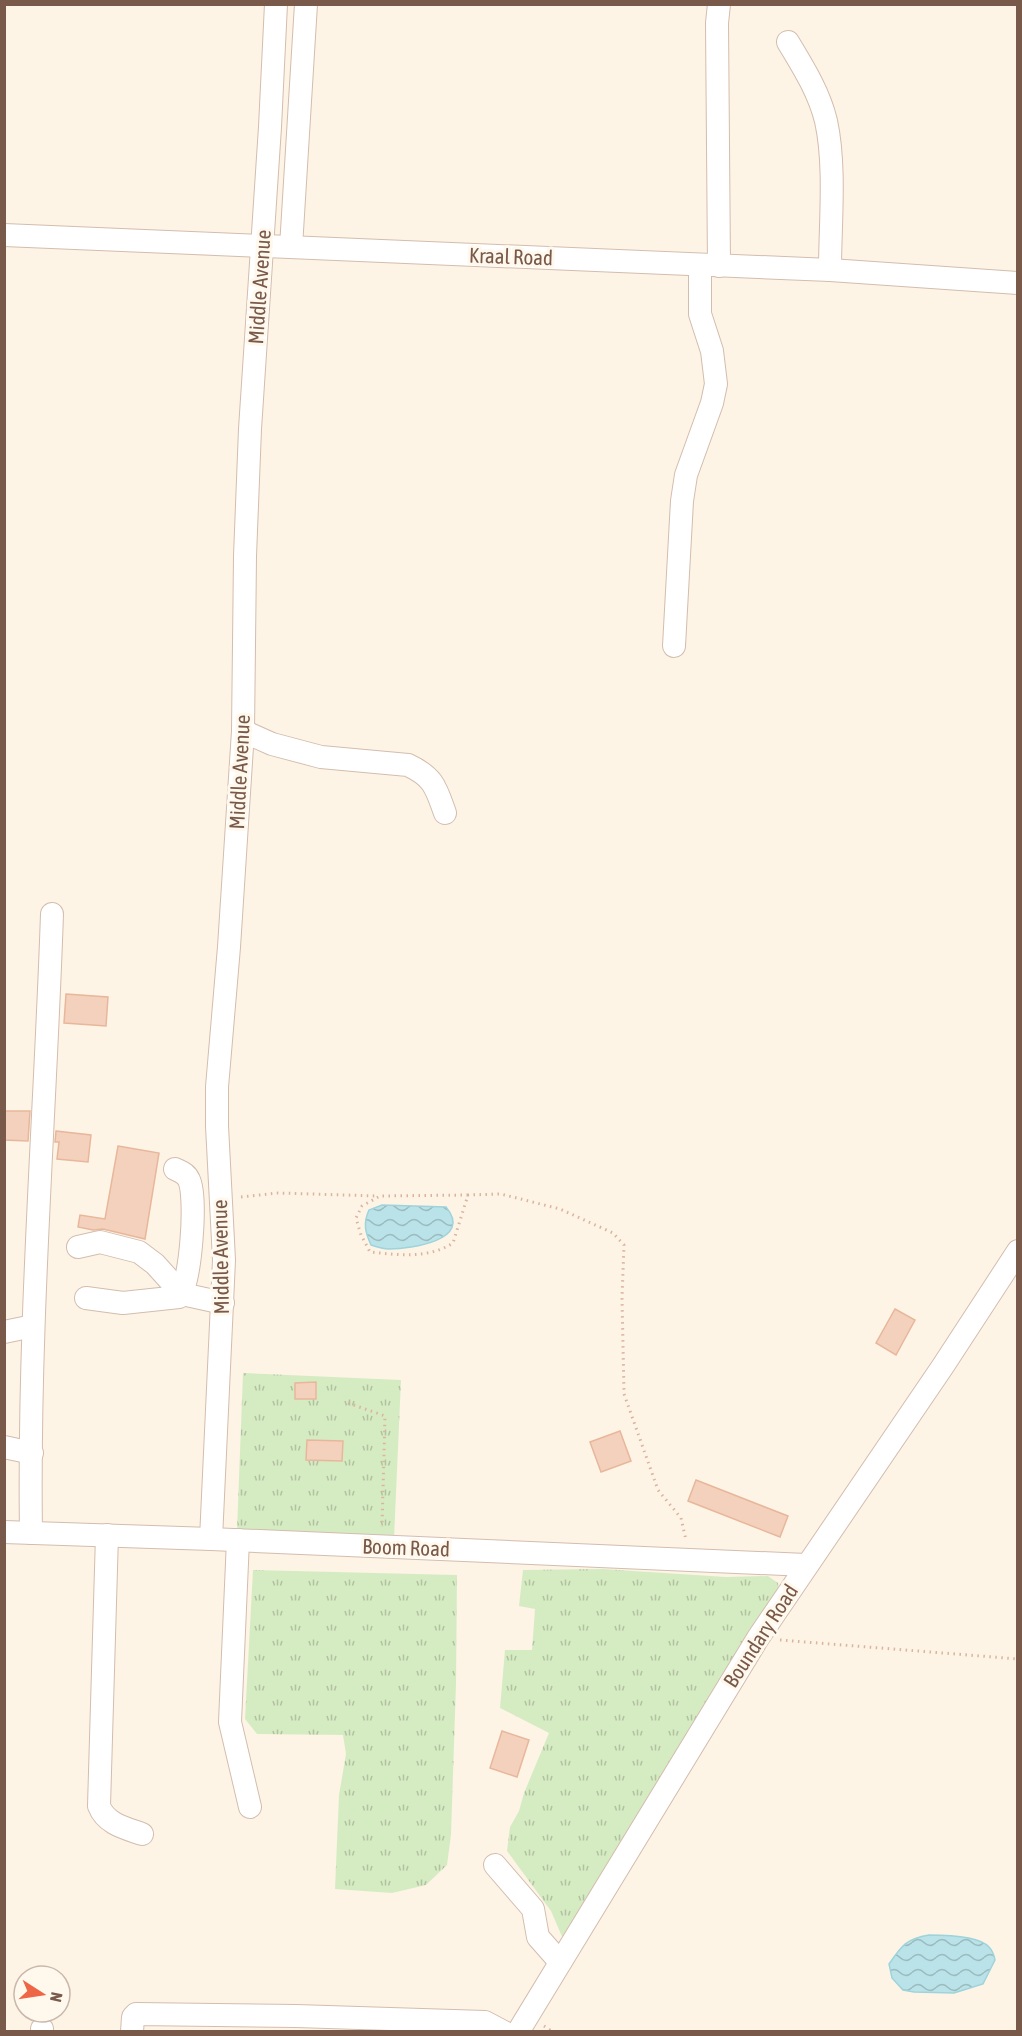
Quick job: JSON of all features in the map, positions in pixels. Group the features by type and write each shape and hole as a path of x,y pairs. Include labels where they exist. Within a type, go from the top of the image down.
{"street":[{"name":"Middle Avenue","path":"211,1539 225,1260 217,1126 217,1087 243,730 246,533 276,4"},
{"path":"291,247 306,4"},
{"path":"674,646 682,501 686,475 705,426 716,384 714,359 700,314 709,265 719,4"},
{"path":"788,42 818,97 826,122 831,196 830,270"},
{"name":"Kraal Road","path":"4,236 830,270 1017,283"},
{"path":"243,730 272,744 321,757 408,765 422,772 435,784 445,813"},
{"path":"31,1533 33,1326 52,914"},
{"path":"86,1298 123,1303 179,1297 182,1294 192,1232 193,1197 188,1178 175,1169"},
{"path":"78,1247 100,1242 139,1252 155,1264 182,1294 223,1303"},
{"name":"Boundary Road","path":"518,2031 758,1638 943,1366 1017,1251"},
{"path":"4,1332 33,1326"},
{"path":"4,1447 32,1454"},
{"name":"Boom Road","path":"4,1532 806,1565"},
{"path":"107,1535 99,1806 102,1814 118,1826 142,1834"},
{"path":"238,1540 230,1722 250,1807"},
{"path":"495,1865 533,1909 538,1937 560,1962"},
{"path":"132,2031 133,2017 136,2014 476,2021 485,2022 504,2031"}],"path":[{"path":"221,1197 278,1193 380,1196 501,1194 560,1209 614,1233 624,1245 622,1298 624,1394 658,1490 681,1518 686,1535 688,1560"},
{"path":"380,1196 362,1206 356,1218 361,1235 370,1252 413,1256 441,1251 453,1243 468,1195"},
{"path":"348,1403 385,1416 381,1547"},
{"path":"758,1638 1017,1659"}],"green space":[{"path":"243,1373 401,1380 394,1539 237,1531"},
{"path":"603,1569 726,1577 768,1576 778,1583 779,1592 563,1939 551,1911 507,1851 510,1827 519,1811 549,1733 500,1708 505,1650 532,1650 535,1609 519,1606 523,1570"},
{"path":"253,1570 457,1575 451,1835 447,1865 426,1885 392,1893 335,1889 339,1795 346,1754 343,1735 257,1734 245,1719"}],"water":[{"path":"382,1205 446,1207 452,1218 452,1227 446,1235 424,1244 389,1249 373,1246 366,1232 365,1223 369,1210"},
{"path":"929,1935 969,1938 989,1947 995,1960 983,1984 954,1993 903,1990 892,1978 889,1964 905,1944"}],"building":[{"path":"66,994 108,997 106,1026 64,1023"},
{"path":"4,1111 30,1111 28,1141 4,1140"},
{"path":"56,1131 91,1135 88,1162 57,1159 59,1142 55,1142"},
{"path":"118,1146 159,1153 145,1239 103,1229 78,1227 80,1215 105,1219"},
{"path":"895,1309 915,1320 896,1355 876,1343"},
{"path":"316,1382 316,1399 295,1399 295,1383"},
{"path":"620,1431 631,1461 601,1472 590,1442"},
{"path":"307,1440 343,1441 342,1461 306,1460"},
{"path":"696,1480 788,1516 780,1537 688,1501"},
{"path":"502,1731 529,1740 517,1777 490,1768"}]}
